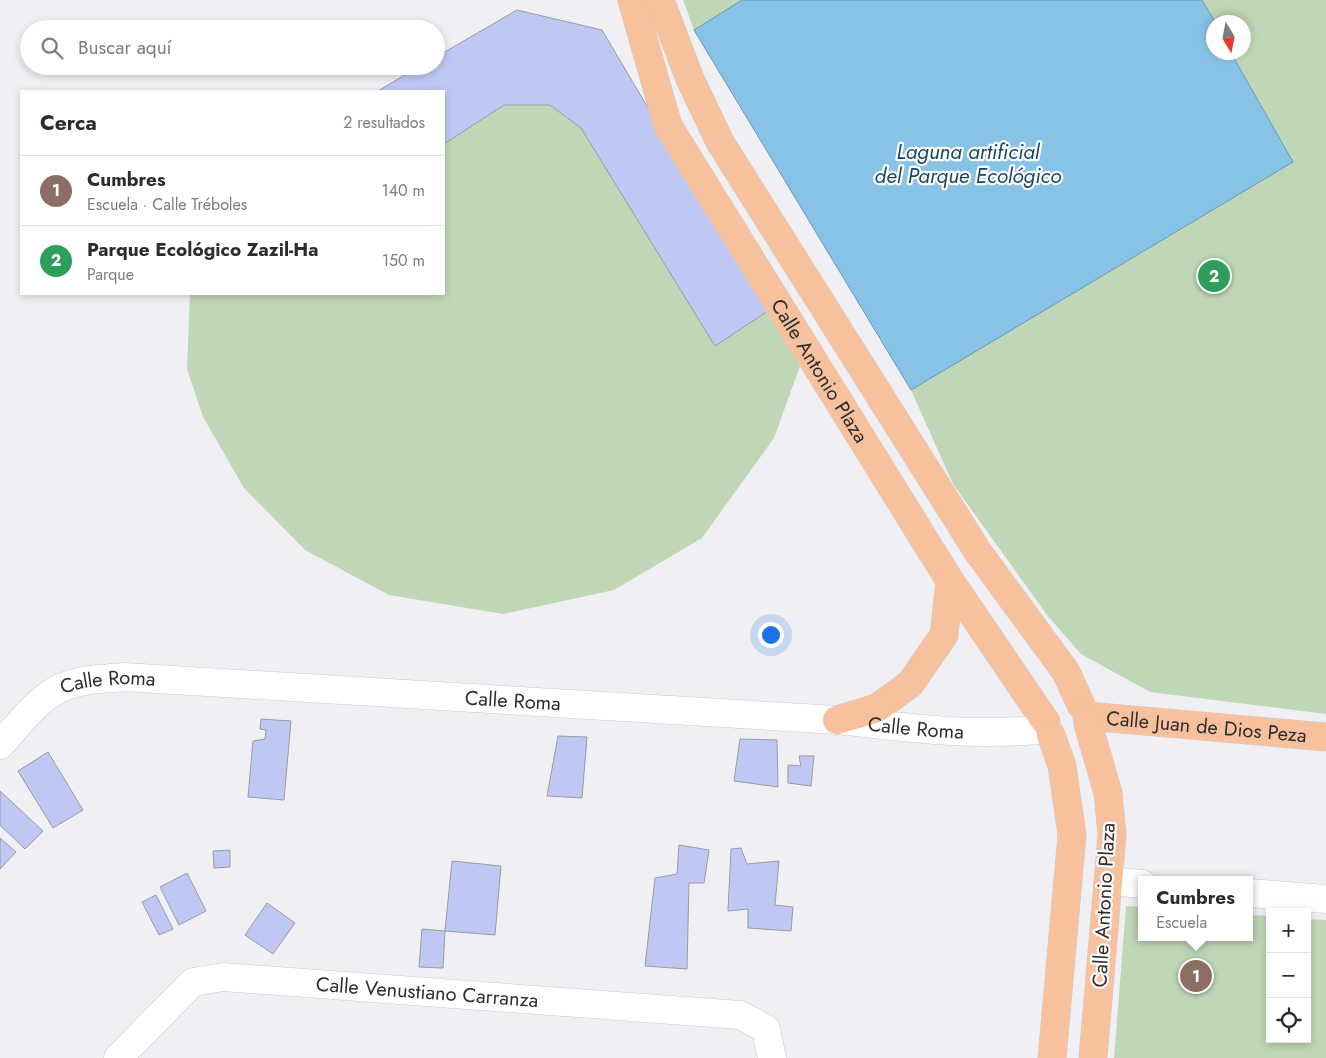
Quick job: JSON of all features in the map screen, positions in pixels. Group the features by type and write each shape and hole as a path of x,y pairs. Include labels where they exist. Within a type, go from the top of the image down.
{"main road":[{"name":"Calle Antonio Plaza","path":"632,0 668,126 950,581 1048,729 1062,766 1072,835 1052,1058"},
{"name":"Calle Antonio Plaza","path":"660,0 690,79 720,142 978,552 1066,672 1086,715 1108,793 1112,835 1093,1058"},
{"path":"837,720 877,708 910,684 944,635 950,581"},
{"path":"1061,701 1074,701 1086,715 1082,736 1070,742 1063,742 1048,729 1050,709 1061,701"},
{"name":"Calle Juan de Dios Peza","path":"1086,715 1326,737"}],"street":[{"name":"Calle Roma","path":"0,745 40,702 61,688 89,680 124,677 837,720 954,733 1010,733 1048,729"},
{"path":"1109,881 1138,884"},
{"path":"1253,893 1326,899"},
{"name":"Calle Venustiano Carranza","path":"118,1058 193,982 223,977 740,1015 766,1029 772,1058"}],"green space":[{"path":"683,0 742,0 694,30"},
{"path":"1202,0 1326,0 1326,714 1150,692 1081,654 1047,615 953,484 911,390 1293,162 1235,60 1251,60 1251,15 1211,15"},
{"path":"517,10 602,30 800,366 774,438 702,538 614,590 503,614 389,595 305,550 244,488 203,417 187,369 190,295 445,295 445,90 380,90 405,75 445,75 445,52"},
{"path":"1126,906 1138,907 1138,941 1253,941 1253,915 1266,916 1266,1043 1311,1043 1311,919 1326,920 1326,1058 1114,1058"}],"water":[{"name":"Laguna artificial del Parque Ecológico","path":"742,0 1202,0 1211,15 1206,15 1206,60 1235,60 1293,162 911,390 694,30"}],"building":[{"path":"517,10 602,30 768,311 715,346 581,128 550,105 504,105 445,143 445,90 380,90 405,75 445,75 445,52"},
{"path":"261,719 291,721 284,800 248,797 253,741 265,739 266,730 260,729"},
{"path":"558,736 587,737 582,798 547,796"},
{"path":"740,739 777,740 778,787 734,781"},
{"path":"48,752 83,810 53,828 18,771"},
{"path":"799,756 814,756 811,786 788,783 788,765 801,766"},
{"path":"0,791 43,831 25,849 0,825"},
{"path":"0,838 16,852 0,869"},
{"path":"679,845 709,850 704,883 689,883 687,969 645,966 655,878 677,874"},
{"path":"741,848 747,864 779,861 775,905 793,907 791,931 748,928 748,909 728,911 731,849"},
{"path":"230,850 230,867 214,868 213,851"},
{"path":"452,861 501,866 495,935 445,931"},
{"path":"187,873 206,911 179,925 160,887"},
{"path":"156,895 173,929 159,935 142,902"},
{"path":"267,903 295,923 273,954 245,935"},
{"path":"422,929 445,931 443,968 419,967"}],"place":[{"name":"Parque Ecológico Zazil-Ha","path":"1214,276"},
{"name":"Cumbres","path":"1196,976"}]}
